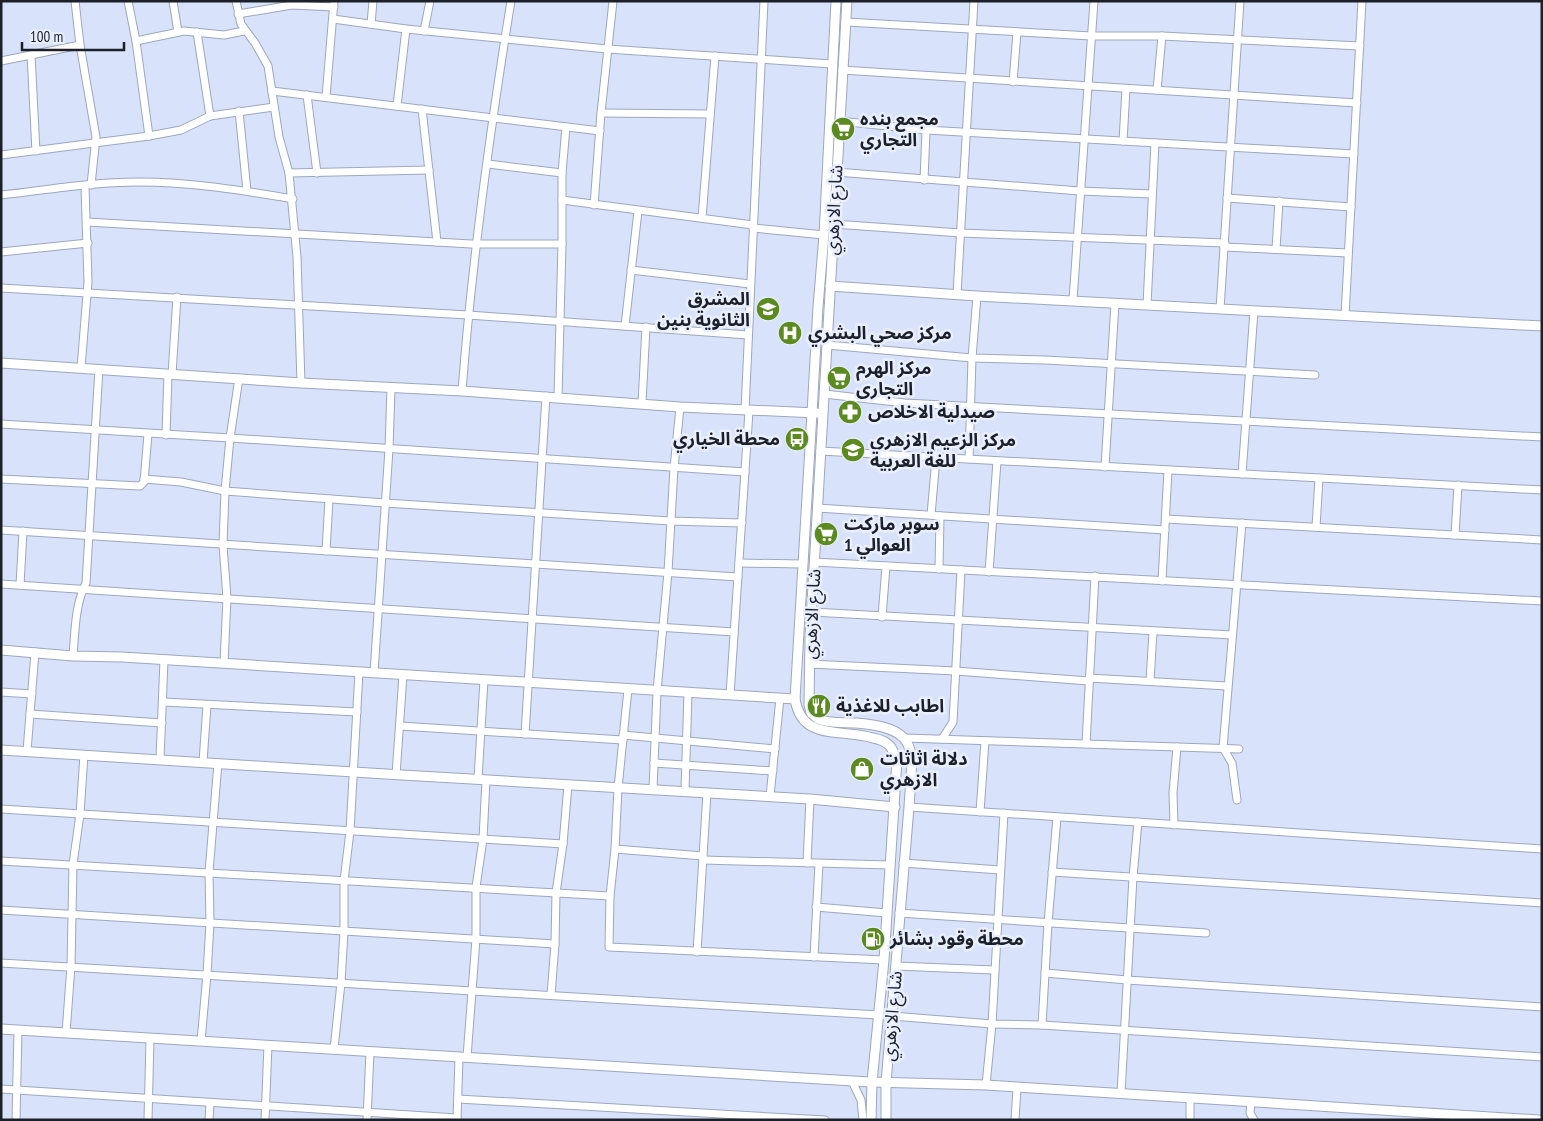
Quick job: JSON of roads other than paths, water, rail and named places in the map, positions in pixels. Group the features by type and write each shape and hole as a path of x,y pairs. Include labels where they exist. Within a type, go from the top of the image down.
{"street":[{"path":"75,1 96,143 88,185 88,293 81,368"},
{"path":"128,1 150,136"},
{"path":"173,1 178,32"},
{"path":"236,1 244,31 255,43 265,59 270,74 274,107 289,173 296,234 300,304 301,383"},
{"path":"370,24 373,1"},
{"path":"424,31 430,1"},
{"path":"462,391 476,244 511,1"},
{"path":"594,205 601,113 613,1"},
{"path":"730,695 745,472 750,284 764,1"},
{"name":"شارع الازهري","path":"836,1 824,235 794,699 801,720 809,727 881,740 891,747 897,760 884,960 870,1120"},
{"name":"شارع الازهري","path":"847,1 816,508 808,700 810,710 814,716 823,721 882,725 905,738 908,742 912,758 886,1083 886,1120"},
{"path":"957,294 974,1"},
{"path":"1073,300 1094,1"},
{"path":"1220,309 1240,1"},
{"path":"1345,316 1362,1"},
{"path":"238,14 292,3 334,4 326,97"},
{"path":"333,19 424,31 607,49 832,64"},
{"path":"846,22 1091,36 1162,36 1360,46"},
{"path":"397,106 406,29"},
{"path":"136,41 178,32 224,35 244,31"},
{"path":"198,32 210,116"},
{"path":"1014,82 1017,32"},
{"path":"1157,90 1162,36"},
{"path":"1,61 80,45"},
{"path":"30,55 36,151"},
{"path":"702,218 715,56"},
{"path":"842,70 1357,103"},
{"path":"1124,141 1126,88"},
{"path":"272,90 600,131"},
{"path":"307,95 317,172"},
{"path":"1,154 150,136 180,130 210,116 274,107"},
{"path":"422,110 437,242"},
{"path":"239,111 247,191"},
{"path":"601,113 710,114"},
{"path":"839,121 926,130 1354,154"},
{"path":"558,397 561,321 562,172 566,127"},
{"path":"924,180 926,130"},
{"path":"1147,305 1155,143"},
{"path":"488,164 562,172"},
{"path":"289,173 429,170"},
{"path":"836,172 1080,191 1152,194"},
{"path":"1,195 88,185 158,182 210,186 292,199"},
{"path":"1227,198 1351,207"},
{"path":"562,200 824,235"},
{"path":"1276,250 1279,201"},
{"path":"626,326 638,211"},
{"path":"87,222 476,244 562,244"},
{"path":"833,224 961,233 1150,240 1276,250 1348,253"},
{"path":"1,252 88,243"},
{"path":"631,270 750,284"},
{"path":"830,286 977,296 1542,326"},
{"path":"1,288 300,304 748,335"},
{"path":"968,459 972,358 977,296"},
{"path":"166,435 177,297"},
{"path":"1105,467 1115,303"},
{"path":"1242,474 1254,311"},
{"path":"642,403 646,327"},
{"path":"827,346 972,358 1111,363 1315,375"},
{"path":"1,363 301,383 546,396 680,407 823,413"},
{"path":"73,656 76,623 86,583 99,369"},
{"path":"224,664 227,598 223,545 225,491 230,438 240,378"},
{"path":"374,673 391,388"},
{"path":"824,394 902,402 1542,437"},
{"path":"525,734 546,396"},
{"path":"653,790 658,691 680,407"},
{"path":"1,424 745,472"},
{"path":"1,479 140,486 144,483 148,434"},
{"path":"820,451 1542,490"},
{"path":"931,515 936,458"},
{"path":"988,572 997,461"},
{"path":"1162,581 1168,470"},
{"path":"1316,527 1319,478"},
{"path":"144,479 181,482 225,491 329,499 670,521 742,523"},
{"path":"1455,535 1458,485"},
{"path":"326,551 329,499"},
{"path":"816,508 1165,530"},
{"path":"939,569 940,516"},
{"path":"1166,519 1542,540"},
{"path":"1238,800 1232,763 1223,748 1242,523"},
{"path":"1,530 738,577"},
{"path":"20,585 23,532"},
{"path":"814,562 1542,600"},
{"path":"739,563 802,564"},
{"path":"882,617 886,566"},
{"path":"942,739 953,722 960,621 961,570"},
{"path":"1086,744 1095,576"},
{"path":"1,584 734,632"},
{"path":"812,612 1232,635"},
{"path":"1150,681 1154,632"},
{"path":"1,650 73,656 794,699"},
{"path":"27,751 35,652"},
{"path":"160,759 164,660"},
{"path":"809,664 1227,686"},
{"path":"334,1049 341,983 344,881 350,831 359,672"},
{"path":"396,775 403,675"},
{"path":"1,1089 266,1107 367,1116 457,1119 463,1057 473,991 476,887 483,839 481,731 484,680"},
{"path":"628,689 610,896 609,948 884,960"},
{"path":"1,692 32,694"},
{"path":"685,791 688,693"},
{"path":"770,796 780,698"},
{"path":"163,702 357,712"},
{"path":"203,762 207,705"},
{"path":"30,714 162,723"},
{"path":"400,726 525,734 655,738 775,749"},
{"path":"905,738 1239,749"},
{"path":"980,812 985,741"},
{"path":"1174,824 1173,793 1176,747"},
{"path":"1,750 396,775 810,798 895,807"},
{"path":"66,1033 71,966 73,864 80,814 84,755"},
{"path":"654,762 773,771"},
{"path":"201,1041 210,923 209,872 218,763"},
{"path":"551,995 556,893 563,844 568,785"},
{"path":"698,952 707,793"},
{"path":"807,863 810,798"},
{"path":"909,807 1542,849"},
{"path":"1,809 563,844"},
{"path":"986,1085 992,1024 1004,813"},
{"path":"1042,1025 1057,817"},
{"path":"1121,1094 1133,877 1138,822"},
{"path":"615,849 703,858 818,864 890,865"},
{"path":"1,860 610,896"},
{"path":"903,863 1000,870"},
{"path":"814,957 818,864"},
{"path":"1052,872 1542,903"},
{"path":"816,908 887,913"},
{"path":"1,910 555,944"},
{"path":"899,913 1206,933"},
{"path":"1,962 878,1015"},
{"path":"896,966 994,970"},
{"path":"1045,973 1542,1007"},
{"path":"892,1016 992,1024 1042,1025 1542,1057"},
{"path":"1,1029 886,1083 986,1085 1251,1102 1392,1115 1539,1120"},
{"path":"16,1120 18,1030"},
{"path":"148,1120 150,1038"},
{"path":"266,1120 268,1045"},
{"path":"367,1116 370,1051"},
{"path":"852,1080 861,1100 863,1120"},
{"path":"1015,1120 1017,1088"},
{"path":"1190,1098 1190,1120"},
{"path":"458,1099 825,1120"},
{"path":"1251,1102 1250,1113 1254,1120"},
{"path":"210,1103 210,1120"}],"place":[{"name":"مجمع بنده التجاري","path":"843,129"},
{"name":"المشرق الثانوية بنين","path":"768,309"},
{"name":"مركز صحي البشري","path":"790,333"},
{"name":"مركز الهرم التجارى","path":"839,378"},
{"name":"صيدلية الاخلاص","path":"850,412"},
{"name":"محطة الخياري","path":"797,439"},
{"name":"مركز الزعيم الازهري للغة العربية","path":"853,450"},
{"name":"سوبر ماركت العوالي 1","path":"826,534"},
{"name":"اطابب للاغذية","path":"819,706"},
{"name":"دلالة اثاثات الازهري","path":"862,769"},
{"name":"محطة وقود بشائر","path":"873,939"}]}
